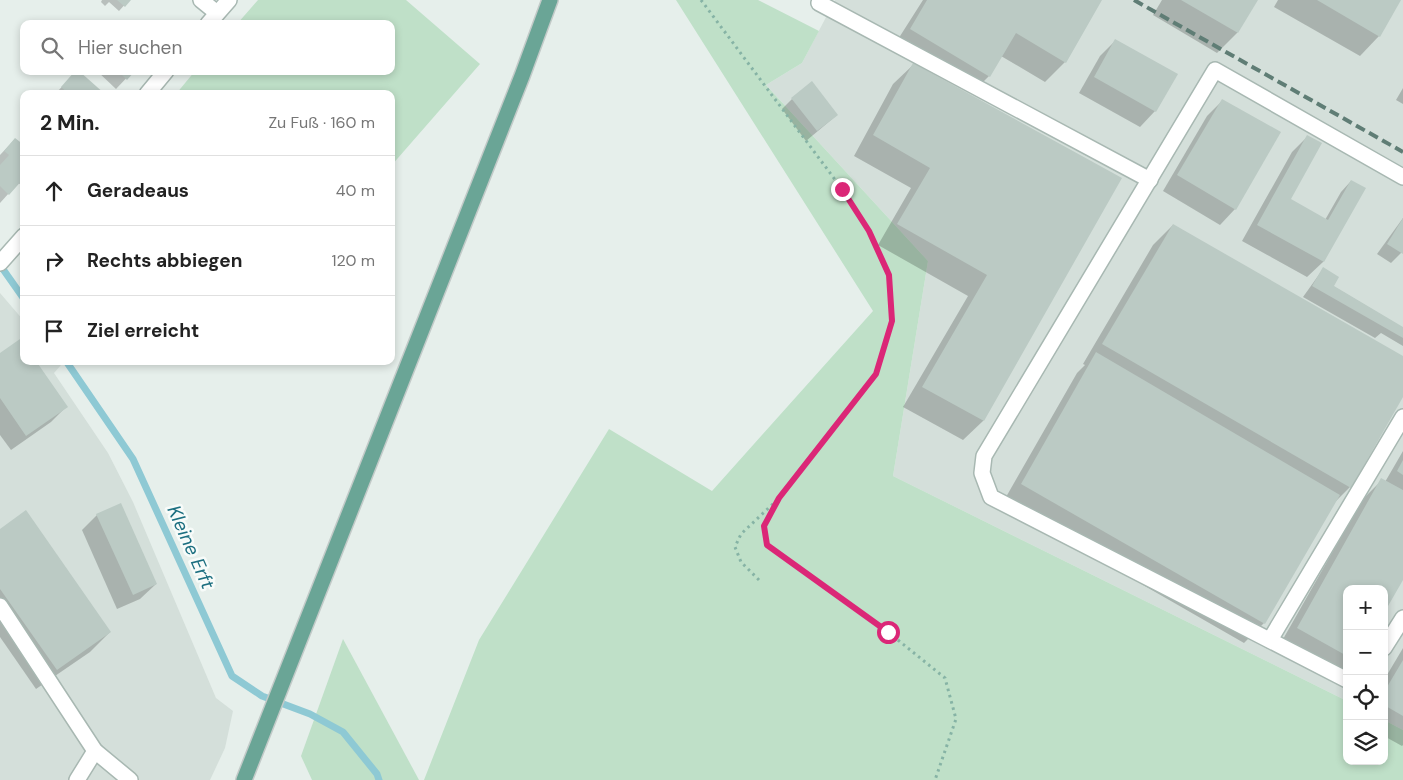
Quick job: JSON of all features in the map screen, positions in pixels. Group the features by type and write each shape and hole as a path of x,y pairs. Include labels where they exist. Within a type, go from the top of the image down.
{"main road":[{"path":"244,780 511,104 550,0"}],"street":[{"path":"201,0 212,19 229,0"},
{"path":"819,3 1150,180"},
{"path":"1343,678 991,497 982,473 984,456 1215,70 1403,177"},
{"path":"150,90 163,75"},
{"path":"0,263 20,241"},
{"path":"1270,640 1403,416"},
{"path":"0,606 95,751 130,780"},
{"path":"1388,642 1403,618"},
{"path":"77,780 95,751"}],"path":[{"path":"701,0 842,189 869,231 889,275 892,321 876,374 779,498 741,534 735,546 741,562 759,580"},
{"path":"779,498 764,526 767,545 888,632 944,678 956,719 935,780"}],"shaded area":[{"path":"835,0 1403,0 1403,730 1388,722 1388,585 1343,585 1343,699 893,476 928,261 766,85 802,63"},
{"path":"0,293 20,316 20,365 61,365 54,373 108,453 133,502 216,698 233,711 225,748 210,780 0,780"}],"green space":[{"path":"258,0 406,0 480,64 395,161 395,90 179,90 192,75 395,75 395,20 240,20"},
{"path":"676,0 758,0 819,31 802,63 766,85 928,261 893,476 1343,699 1343,765 1388,765 1388,722 1403,730 1403,780 424,780 479,640 609,429 712,491 873,311"},
{"path":"343,639 419,780 312,780 301,756"}],"building":[{"path":"117,0 131,0 125,7"},
{"path":"927,0 1102,0 1066,63 1016,33 990,77 910,29"},
{"path":"1181,0 1258,0 1238,33"},
{"path":"1317,0 1401,0 1380,37"},
{"path":"1115,39 1178,74 1156,112 1094,77"},
{"path":"913,63 1122,178 984,421 922,387 987,275 897,224 930,168 873,135"},
{"path":"72,75 84,75 100,90 64,90 61,87"},
{"path":"122,75 131,75 127,80"},
{"path":"812,81 838,115 817,131 791,98"},
{"path":"1222,99 1281,132 1236,210 1177,175"},
{"path":"1307,135 1322,143 1291,199 1328,220 1351,180 1366,188 1324,262 1257,225"},
{"path":"15,138 20,142 20,183 9,195 0,186 0,165 9,155 4,151"},
{"path":"1403,218 1403,254 1387,244"},
{"path":"1173,224 1403,356 1403,397 1351,488 1102,344"},
{"path":"1323,267 1339,277 1334,286 1403,327 1403,338 1312,286"},
{"path":"20,339 20,365 39,365 68,407 26,436 0,398 0,353"},
{"path":"1096,352 1340,495 1265,624 1021,484"},
{"path":"1403,460 1403,475 1397,471"},
{"path":"1381,478 1403,490 1403,580 1388,606 1388,585 1343,585 1343,654 1297,628"},
{"path":"121,503 157,584 133,595 96,514"},
{"path":"26,510 111,632 57,670 0,589 0,529"},
{"path":"1403,660 1403,716 1388,707 1388,685"}],"waterway":[{"name":"Kleine Erft","path":"0,265 20,293"},
{"name":"Kleine Erft","path":"69,365 133,459 232,676 262,696 310,714 343,732 377,774 379,780"}],"railway":[{"path":"1134,0 1403,152"}],"route":[{"path":"842,189 869,231 889,275 892,321 876,374 779,498 764,526 767,545 888,632"}]}
